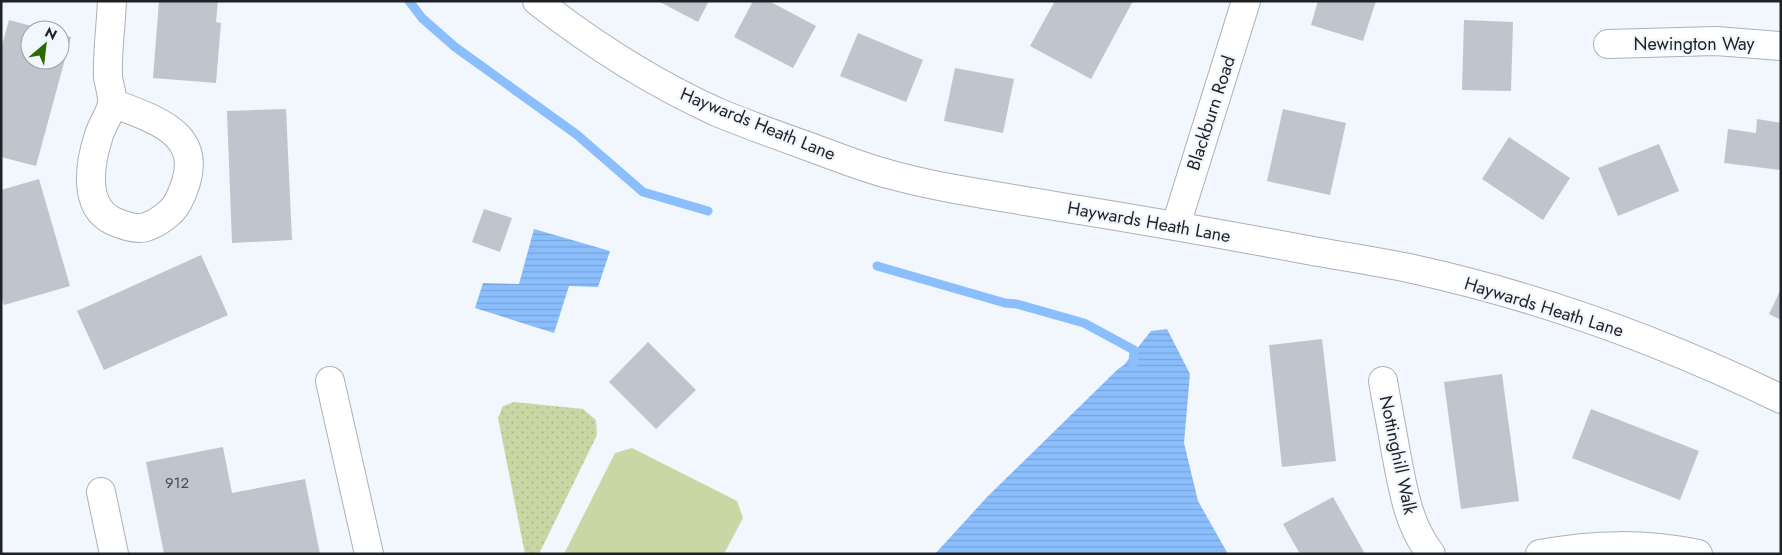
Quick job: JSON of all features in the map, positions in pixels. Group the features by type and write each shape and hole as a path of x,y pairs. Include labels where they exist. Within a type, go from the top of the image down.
{"street":[{"path":"112,1 108,77 112,103 99,135 95,151 92,168 92,195 98,210 111,220 127,226 144,228 163,219 177,204 186,183 189,169 188,156 184,145 174,131 154,120 112,103"},
{"name":"Haywards Heath Lane","path":"537,1 557,17 634,68 716,111 860,166 893,176 953,188 1176,225 1413,269 1523,297 1636,335 1781,399"},
{"name":"Blackburn Road","path":"1176,225 1246,1"},
{"name":"Newington Way","path":"1608,44 1716,41 1781,46"},
{"path":"330,381 369,554"},
{"name":"Nottinghill Walk","path":"1383,381 1409,515 1421,541 1431,554"},
{"path":"101,492 114,554"},
{"path":"1540,554 1610,545 1651,546 1698,554"}],"green space":[{"path":"514,402 583,409 596,420 597,435 539,554 525,554 498,418 503,406"},
{"path":"632,448 737,501 743,518 724,554 564,554 615,453"}],"water":[{"path":"534,229 610,251 598,287 569,286 554,333 475,308 483,283 519,284"},
{"path":"1167,329 1190,374 1184,443 1198,501 1228,554 935,554 988,496 1124,365 1151,331"}],"building":[{"path":"159,1 218,1 216,22 221,23 216,83 153,78"},
{"path":"658,1 709,1 698,22"},
{"path":"753,1 769,1 816,26 793,68 734,37"},
{"path":"1055,1 1133,1 1091,79 1030,46"},
{"path":"1318,1 1376,1 1363,41 1311,25"},
{"path":"9,20 20,23 20,70 62,70 36,166 1,157 1,49"},
{"path":"1464,20 1513,22 1511,91 1462,90"},
{"path":"858,33 923,60 906,102 840,76"},
{"path":"955,68 1014,79 1003,133 944,121"},
{"path":"286,109 292,240 232,243 227,111"},
{"path":"1283,109 1346,123 1330,195 1267,181"},
{"path":"1757,119 1781,123 1781,170 1724,163 1728,129 1756,133"},
{"path":"1509,137 1570,178 1543,220 1482,179"},
{"path":"1659,144 1679,191 1618,216 1598,168"},
{"path":"39,179 70,286 4,305 1,294 1,190"},
{"path":"484,209 512,218 500,252 472,242"},
{"path":"201,255 228,315 104,370 77,311"},
{"path":"1781,289 1781,320 1769,314"},
{"path":"1322,339 1336,461 1282,467 1269,345"},
{"path":"648,342 696,390 656,429 609,382"},
{"path":"1502,374 1519,501 1461,509 1444,382"},
{"path":"1591,409 1699,451 1680,500 1572,458"},
{"path":"223,447 232,493 305,479 320,554 164,554 146,462"},
{"path":"1333,497 1365,554 1300,554 1283,524"}],"waterway":[{"path":"409,1 422,18 455,47 576,134 643,192 708,211"},
{"path":"877,266 1005,303 1017,304 1084,323 1134,350 1133,364"}]}
